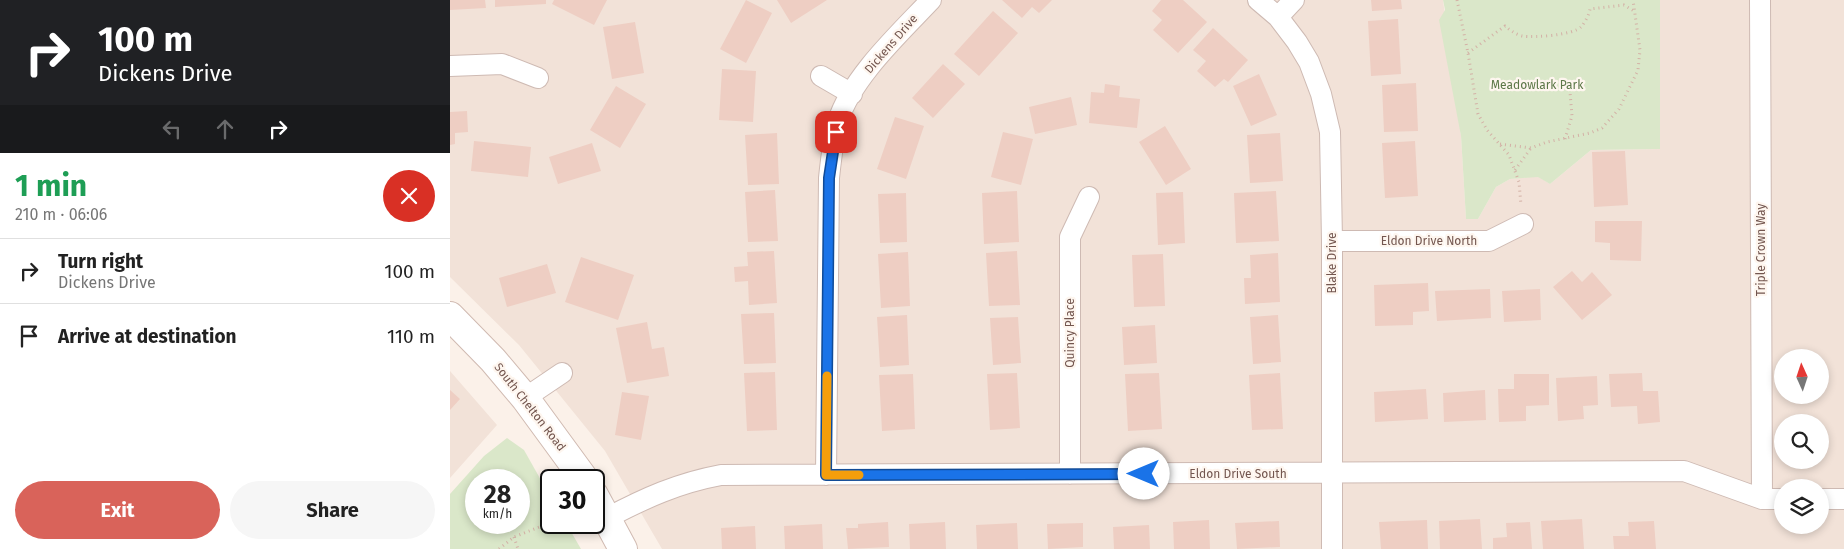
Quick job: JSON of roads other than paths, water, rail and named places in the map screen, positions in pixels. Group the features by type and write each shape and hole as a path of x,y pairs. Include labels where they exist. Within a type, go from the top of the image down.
{"main road":[{"name":"South Chelton Road","path":"450,316 493,360 525,398 576,469"},
{"path":"605,516 623,549"}],"street":[{"name":"Dickens Drive","path":"826,475 829,178 833,145 839,120 852,94 870,66 931,0"},
{"name":"Blake Drive","path":"1258,0 1278,17 1309,62 1323,101 1330,132 1332,549"},
{"path":"1278,17 1294,0"},
{"name":"Triple Crown Way","path":"1760,0 1762,499"},
{"path":"450,66 502,64 538,78"},
{"path":"821,76 852,94"},
{"name":"Quincy Place","path":"1070,474 1070,237 1090,197"},
{"name":"Eldon Drive North","path":"1332,241 1489,241 1523,224"},
{"path":"525,398 562,373"},
{"name":"Eldon Drive South","path":"605,506 651,496 694,480 721,475 1684,472 1762,499 1774,499"},
{"path":"1829,499 1844,499"}],"park label":[{"name":"Meadowlark Park","path":"1537,85"}]}
